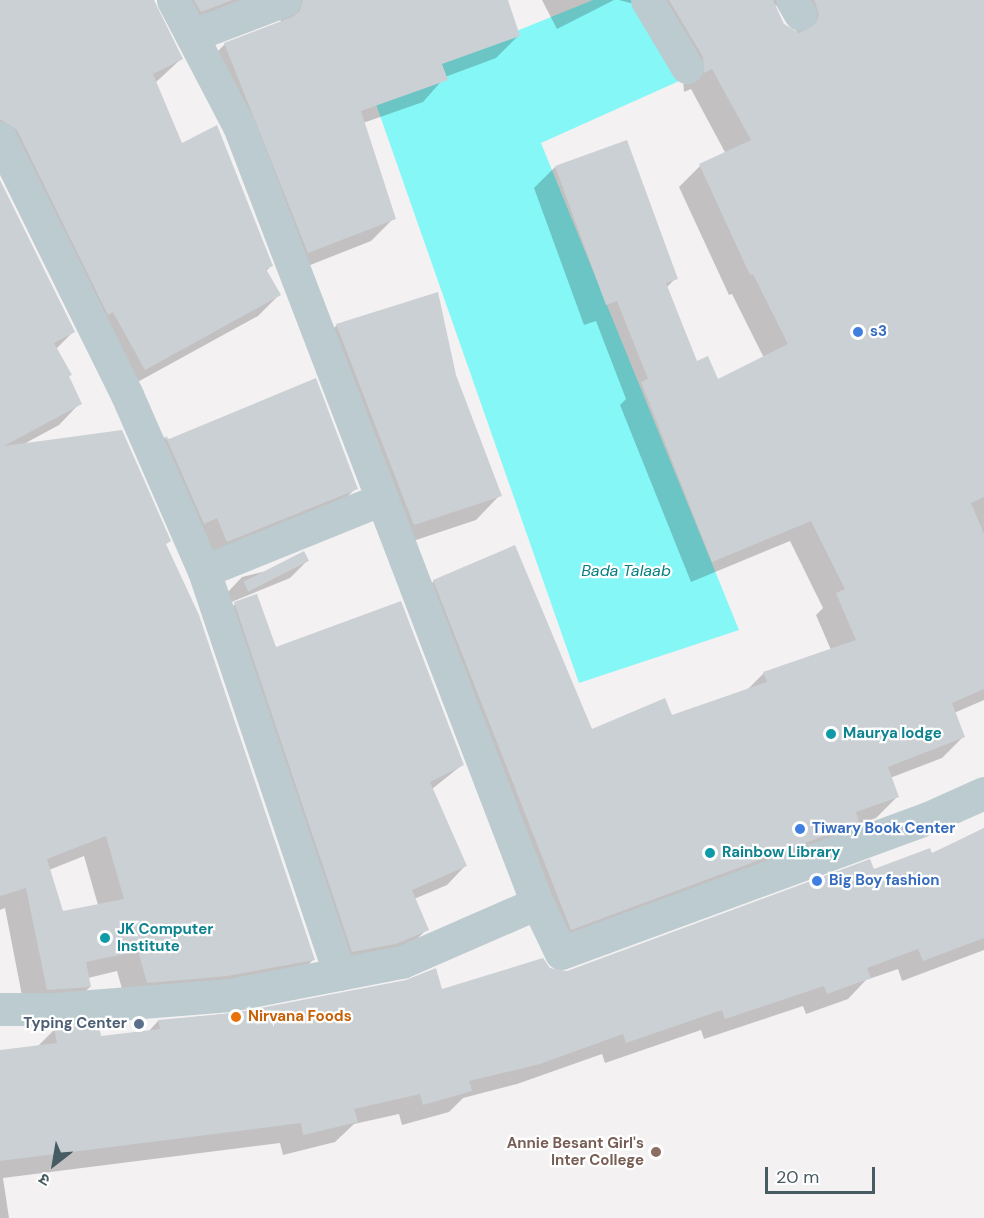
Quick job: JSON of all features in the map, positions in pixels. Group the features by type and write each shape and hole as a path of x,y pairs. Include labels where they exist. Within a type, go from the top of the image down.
{"street":[{"path":"173,0 239,126 537,903 561,953 928,818 984,793"},
{"path":"193,36 285,0"},
{"path":"647,0 687,67"},
{"path":"0,138 127,395 204,571 340,974"},
{"path":"204,571 382,498"},
{"path":"0,1009 53,1009 230,995 402,962 537,903"}],"water":[{"name":"Bada Talaab","path":"593,0 637,0 688,77 541,143 739,630 579,683 371,90"}],"building":[{"path":"0,0 154,0 183,59 153,74 182,143 217,125 273,266 266,269 281,295 145,370 113,312 108,315 17,130 0,119"},
{"path":"194,0 232,0 201,12"},
{"path":"303,0 508,0 520,36 442,64 448,80 361,111 396,219 308,253 224,43 292,17 300,11"},
{"path":"669,0 773,0 784,24 799,33 816,23 819,14 814,0 984,0 984,497 971,503 984,534 984,689 952,703 965,737 888,767 899,797 856,812 859,823 571,930 433,580 515,545 592,729 665,698 672,715 767,682 763,672 856,640 836,593 845,589 811,521 712,562 641,382 648,379 617,301 606,305 555,166 627,140 678,279 666,283 697,361 708,356 718,379 788,344 753,274 750,275 699,164 751,140 712,69 704,73 703,57"},
{"path":"0,180 75,332 54,343 72,375 69,376 82,404 4,446 122,430 171,541 166,544 199,615 315,960 227,976 147,983 138,951 86,962 91,987 47,990 26,888 0,896","holes":["106,836 124,899 63,911 47,859"]},
{"path":"438,292 456,375 502,496 414,525 336,324"},
{"path":"316,378 358,489 227,542 217,518 204,524 165,435 169,439"},
{"path":"304,551 309,561 248,592 243,582"},
{"path":"257,594 276,647 401,601 464,765 430,782 467,866 412,890 429,930 396,944 352,952 234,602"},
{"path":"984,828 984,938 923,961 918,949 867,968 871,978 827,994 824,986 725,1019 722,1010 626,1043 623,1034 540,1064 469,1081 472,1091 423,1105 420,1094 354,1109 358,1122 303,1135 301,1123 0,1161 0,1050 57,1043 54,1028 99,1024 101,1036 160,1029 158,1020 234,1013 406,980 436,968 442,989 543,958 550,968 567,971 870,859 874,869 930,848 932,853"}],"place":[{"name":"s3","path":"858,332"},
{"name":"Maurya lodge","path":"831,734"},
{"name":"Tiwary Book Center","path":"800,829"},
{"name":"Rainbow Library","path":"710,853"},
{"name":"Big Boy fashion","path":"817,881"},
{"name":"JK Computer Institute","path":"105,938"},
{"name":"Nirvana Foods","path":"236,1017"},
{"name":"Typing Center","path":"139,1024"},
{"name":"Annie Besant Girl's Inter College","path":"656,1152"}]}
